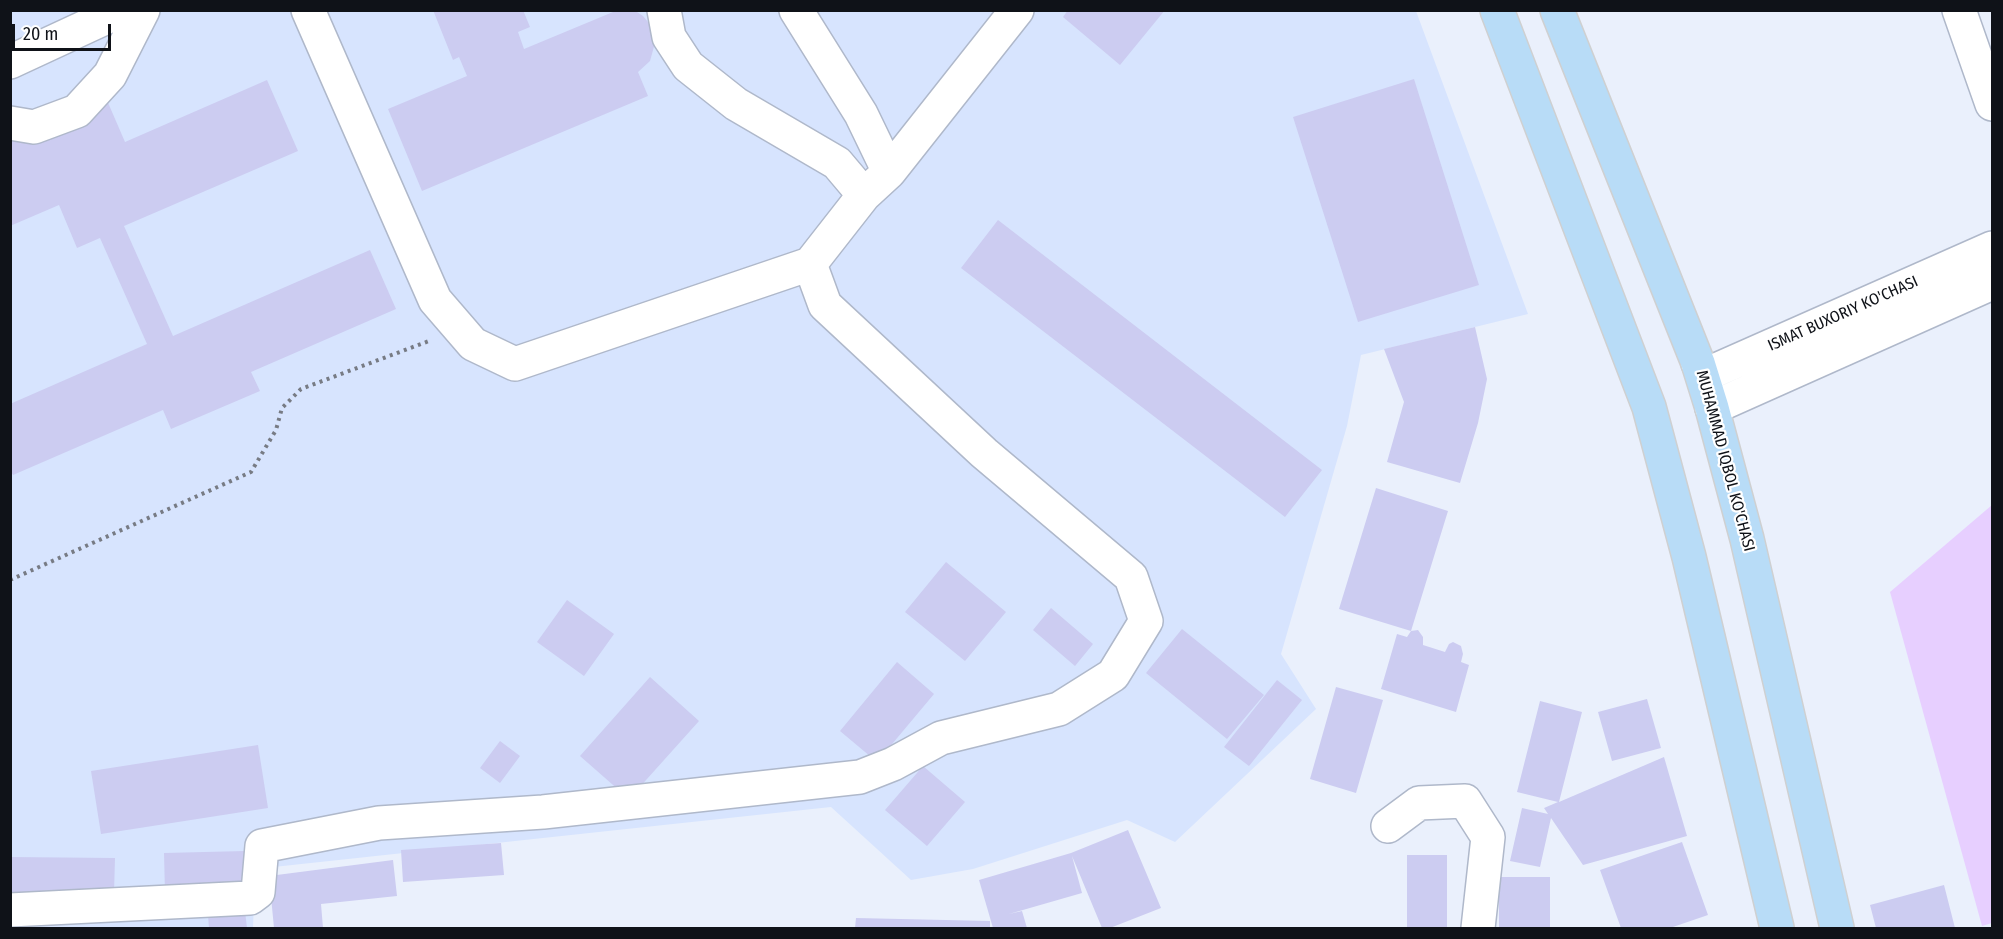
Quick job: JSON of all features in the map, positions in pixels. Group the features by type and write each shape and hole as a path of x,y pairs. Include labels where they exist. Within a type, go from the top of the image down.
{"main road":[{"path":"1497,10 1649,407 1692,568 1777,928"},
{"name":"MUHAMMAD IQBOL KO'CHASI","path":"1557,10 1698,363 1712,408 1747,538 1838,928"}],"street":[{"path":"10,62 122,10"},
{"path":"10,123 34,127 77,111 110,75 143,10"},
{"path":"308,10 435,300 473,344 515,364 810,264 864,195 889,172 1017,10"},
{"path":"664,10 669,37 688,66 736,104 837,163 864,195"},
{"path":"796,10 861,114 889,172"},
{"path":"1959,10 1992,104"},
{"name":"ISMAT BUXORIY KO'CHASI","path":"1698,363 1705,375 1992,248"},
{"path":"10,910 250,898 258,892 262,846 379,823 543,812 860,777 893,764 941,738 1059,709 1113,675 1146,621 1131,577 984,453 825,305 810,264"},
{"name":"ISMAT BUXORIY KO'CHASI","path":"1712,408 1992,283"},
{"path":"1388,826 1419,803 1465,801 1488,837 1478,928"}],"path":[{"path":"10,580 252,472 276,430 282,408 301,389 460,330"}],"shaded area":[{"path":"10,11 1416,11 1528,314 1361,355 1347,426 1281,654 1316,709 1175,842 1127,820 973,869 911,880 831,807 255,869 253,928 11,928"},
{"path":"1992,505 1992,923 1982,926 1890,592"}],"building":[{"path":"433,10 523,10 530,27 518,32 524,49 613,12 634,10 643,16 653,28 655,43 650,61 638,72 648,96 422,191 388,109 467,76 459,57 453,60"},
{"path":"1068,10 1165,10 1120,65 1063,17"},
{"path":"1414,79 1479,285 1358,322 1293,117"},
{"path":"267,80 298,151 124,226 173,336 370,250 396,309 251,372 260,391 171,429 163,410 13,475 10,470 10,404 147,344 100,238 77,248 59,205 10,226 10,140 106,98 125,142"},
{"path":"998,220 1322,470 1285,517 961,268"},
{"path":"1475,327 1487,379 1478,423 1460,483 1387,462 1404,402 1384,349"},
{"path":"1376,488 1448,511 1411,631 1339,609"},
{"path":"946,562 1006,612 965,661 905,612"},
{"path":"567,600 614,634 584,676 537,642"},
{"path":"1051,608 1093,644 1075,666 1033,630"},
{"path":"1182,629 1264,695 1227,739 1146,673"},
{"path":"1418,630 1423,637 1423,645 1445,652 1449,644 1453,642 1461,646 1463,654 1461,662 1469,665 1456,712 1381,689 1397,634 1407,637 1411,631"},
{"path":"897,662 934,694 877,762 840,731"},
{"path":"650,677 699,721 629,799 580,756"},
{"path":"1277,680 1302,700 1249,766 1224,747"},
{"path":"1336,687 1383,700 1356,793 1310,779"},
{"path":"1647,699 1661,748 1612,761 1598,712"},
{"path":"1540,701 1582,712 1559,802 1664,757 1687,836 1583,865 1551,818 1540,867 1510,861 1522,808 1548,814 1544,808 1558,802 1517,792"},
{"path":"500,741 520,756 500,783 480,768"},
{"path":"258,745 268,808 101,834 91,771"},
{"path":"923,766 965,802 927,846 885,810"},
{"path":"1128,830 1161,908 1110,928 1102,928 1072,856 1082,893 1009,914 1022,911 1027,928 993,928 979,880 1071,853"},
{"path":"1682,842 1708,915 1670,928 1621,928 1600,870"},
{"path":"501,843 504,875 403,882 401,850"},
{"path":"245,851 246,890 165,893 164,853"},
{"path":"1407,855 1447,855 1447,928 1407,928"},
{"path":"10,857 115,858 114,893 10,892"},
{"path":"393,860 397,896 321,904 323,928 274,928 269,876"},
{"path":"1499,877 1550,877 1550,928 1499,928"},
{"path":"1944,885 1955,928 1876,928 1870,905"},
{"path":"245,911 247,928 209,928 208,915"},
{"path":"856,918 990,921 990,928 855,928"}]}
